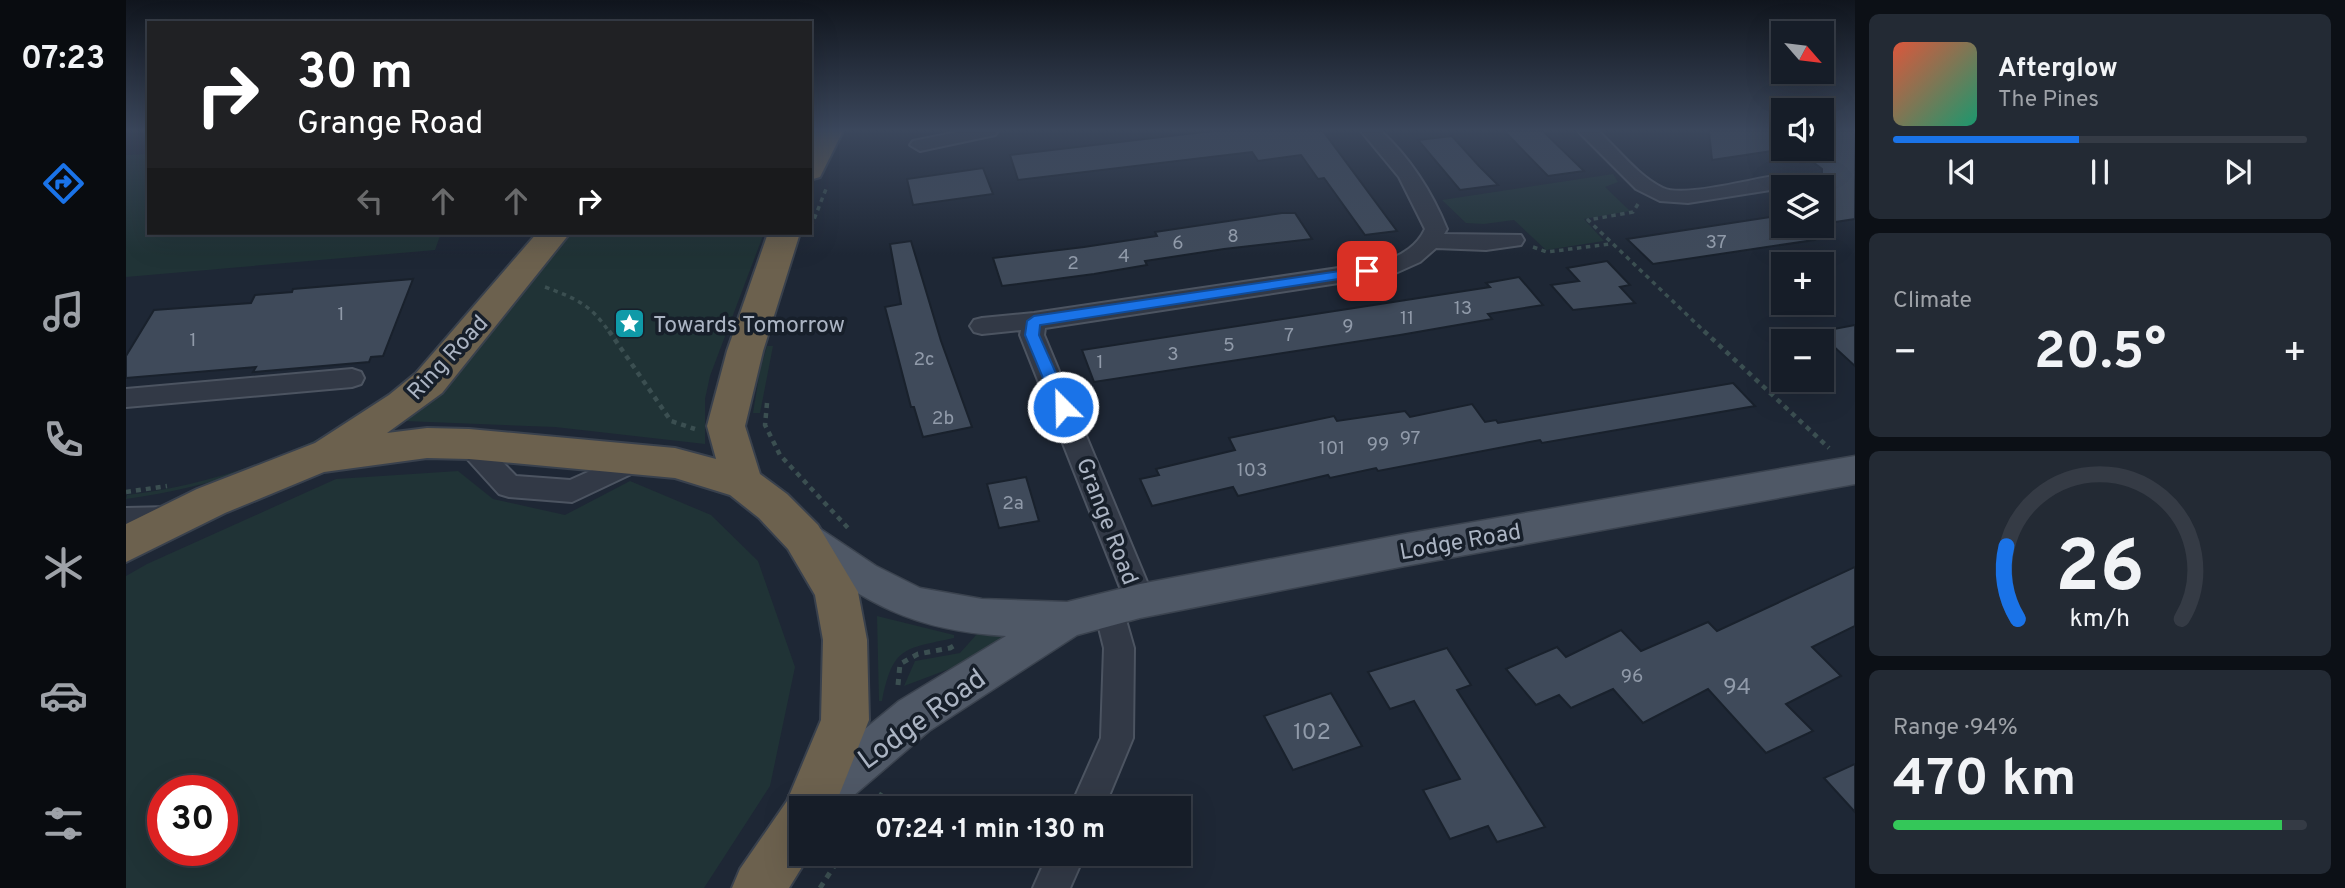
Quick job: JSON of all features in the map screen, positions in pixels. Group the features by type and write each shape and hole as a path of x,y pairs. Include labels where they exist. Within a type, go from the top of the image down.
{"highway":[{"name":"Ring Road","path":"320,457 402,405 429,383 552,235"},
{"path":"743,483 726,426 745,351 784,235"},
{"path":"126,544 174,502 320,457 427,443 469,444 675,463 743,483 774,506 803,537 836,592 845,640 845,720 813,796"},
{"path":"759,888 789,840"}],"main road":[{"name":"Lodge Road","path":"803,537 867,581 902,599 996,618 1067,620 1124,605 1852,470"},
{"name":"Lodge Road","path":"823,796 914,716 1067,620"}],"street":[{"path":"982,327 1391,268 1417,256 1431,242 1436,229 1427,203 1405,172"},
{"path":"1632,172 1661,195"},
{"path":"1640,200 1661,195 1683,196 1771,184"},
{"path":"1431,242 1486,243 1513,240"},
{"name":"Grange Road","path":"1034,321 1032,335 1124,605 1119,649 1117,738 1092,796"},
{"path":"126,398 352,378"},
{"path":"126,520 174,502"},
{"path":"1051,888 1061,866"}],"path":[{"path":"1640,200 1633,212 1588,220 1852,470"},
{"path":"1513,240 1546,252 1611,243"},
{"path":"533,283 582,301 597,314 671,421 692,429"},
{"path":"765,425 780,455 855,537"},
{"path":"126,492 174,502"},
{"path":"897,689 900,664 918,654 950,648 964,639"},
{"path":"820,888 834,866"}],"green space":[{"path":"126,172 147,172 147,235 440,235 435,250 126,277"},
{"path":"1613,174 1618,182 1605,187 1630,211 1584,219 1604,241 1546,250 1514,220 1484,224 1466,223 1442,200"},
{"path":"568,235 763,235 710,376 705,399 705,444 555,427 404,421 453,378"},
{"path":"492,283 496,283 425,370 386,401 352,423 280,459 242,472 204,484 126,499 127,495 202,481 242,469 281,455 355,419 388,397 428,363"},
{"path":"767,346 773,346 760,413 753,413 760,370"},
{"path":"458,471 493,499 565,515 630,481 711,515 758,561 795,667 770,786 704,888 126,888 126,576 336,479"},
{"path":"877,616 954,635 954,638 912,648 903,653 891,670 882,701 879,701"},
{"path":"1034,628 973,660 904,686 915,661 960,653 977,634"}],"building":[{"path":"952,172 985,172 993,194 913,205 907,179"},
{"path":"1016,172 1081,172 1018,180"},
{"path":"1313,172 1354,172 1397,231 1365,235 1324,178 1318,179"},
{"path":"1445,172 1485,172 1498,185 1460,190"},
{"path":"1545,172 1574,172 1548,176"},
{"path":"1822,172 1855,172 1855,219 1834,222 1834,175 1822,175"},
{"path":"1295,213 1312,239 1224,249 1145,261 1147,265 1094,274 1002,286 993,258 1157,236 1155,232"},
{"path":"1771,217 1771,238 1814,240 1653,264 1627,239"},
{"path":"911,241 941,341 972,427 923,437 914,407 911,407 885,307 901,304 890,244"},
{"path":"1607,261 1630,285 1620,287 1635,303 1573,310 1551,285 1579,281 1567,268"},
{"path":"1519,277 1543,305 1488,314 1492,319 1400,335 1094,382 1082,350 1490,287 1486,283"},
{"path":"413,279 383,356 371,357 369,362 253,372 256,367 126,378 126,356 154,310 251,303 255,295 292,292 293,289"},
{"path":"1855,325 1855,366 1834,347 1834,329"},
{"path":"1733,383 1755,406 1542,443 1540,440 1378,471 1376,468 1330,478 1328,475 1238,496 1233,487 1152,506 1140,479 1159,475 1156,469 1235,450 1229,438 1334,416 1337,421 1405,411 1410,417 1472,404 1485,422 1496,420 1498,423"},
{"path":"1026,477 1039,521 999,528 987,484"},
{"path":"1855,567 1855,626 1812,647 1841,676 1786,704 1813,731 1766,753 1708,689 1643,723 1613,689 1571,708 1559,695 1536,705 1506,669 1557,647 1566,657 1621,630 1641,651 1708,622 1717,631"},
{"path":"1447,648 1471,685 1457,690 1545,827 1497,842 1488,826 1450,839 1423,790 1460,779 1414,701 1390,709 1368,672"},
{"path":"1331,693 1362,746 1293,770 1264,716"},
{"path":"1855,764 1855,812 1824,778"}],"place":[{"name":"Towards Tomorrow","path":"630,324"}],"route":[{"path":"1063,407 1032,335 1034,321 1367,271"}]}
